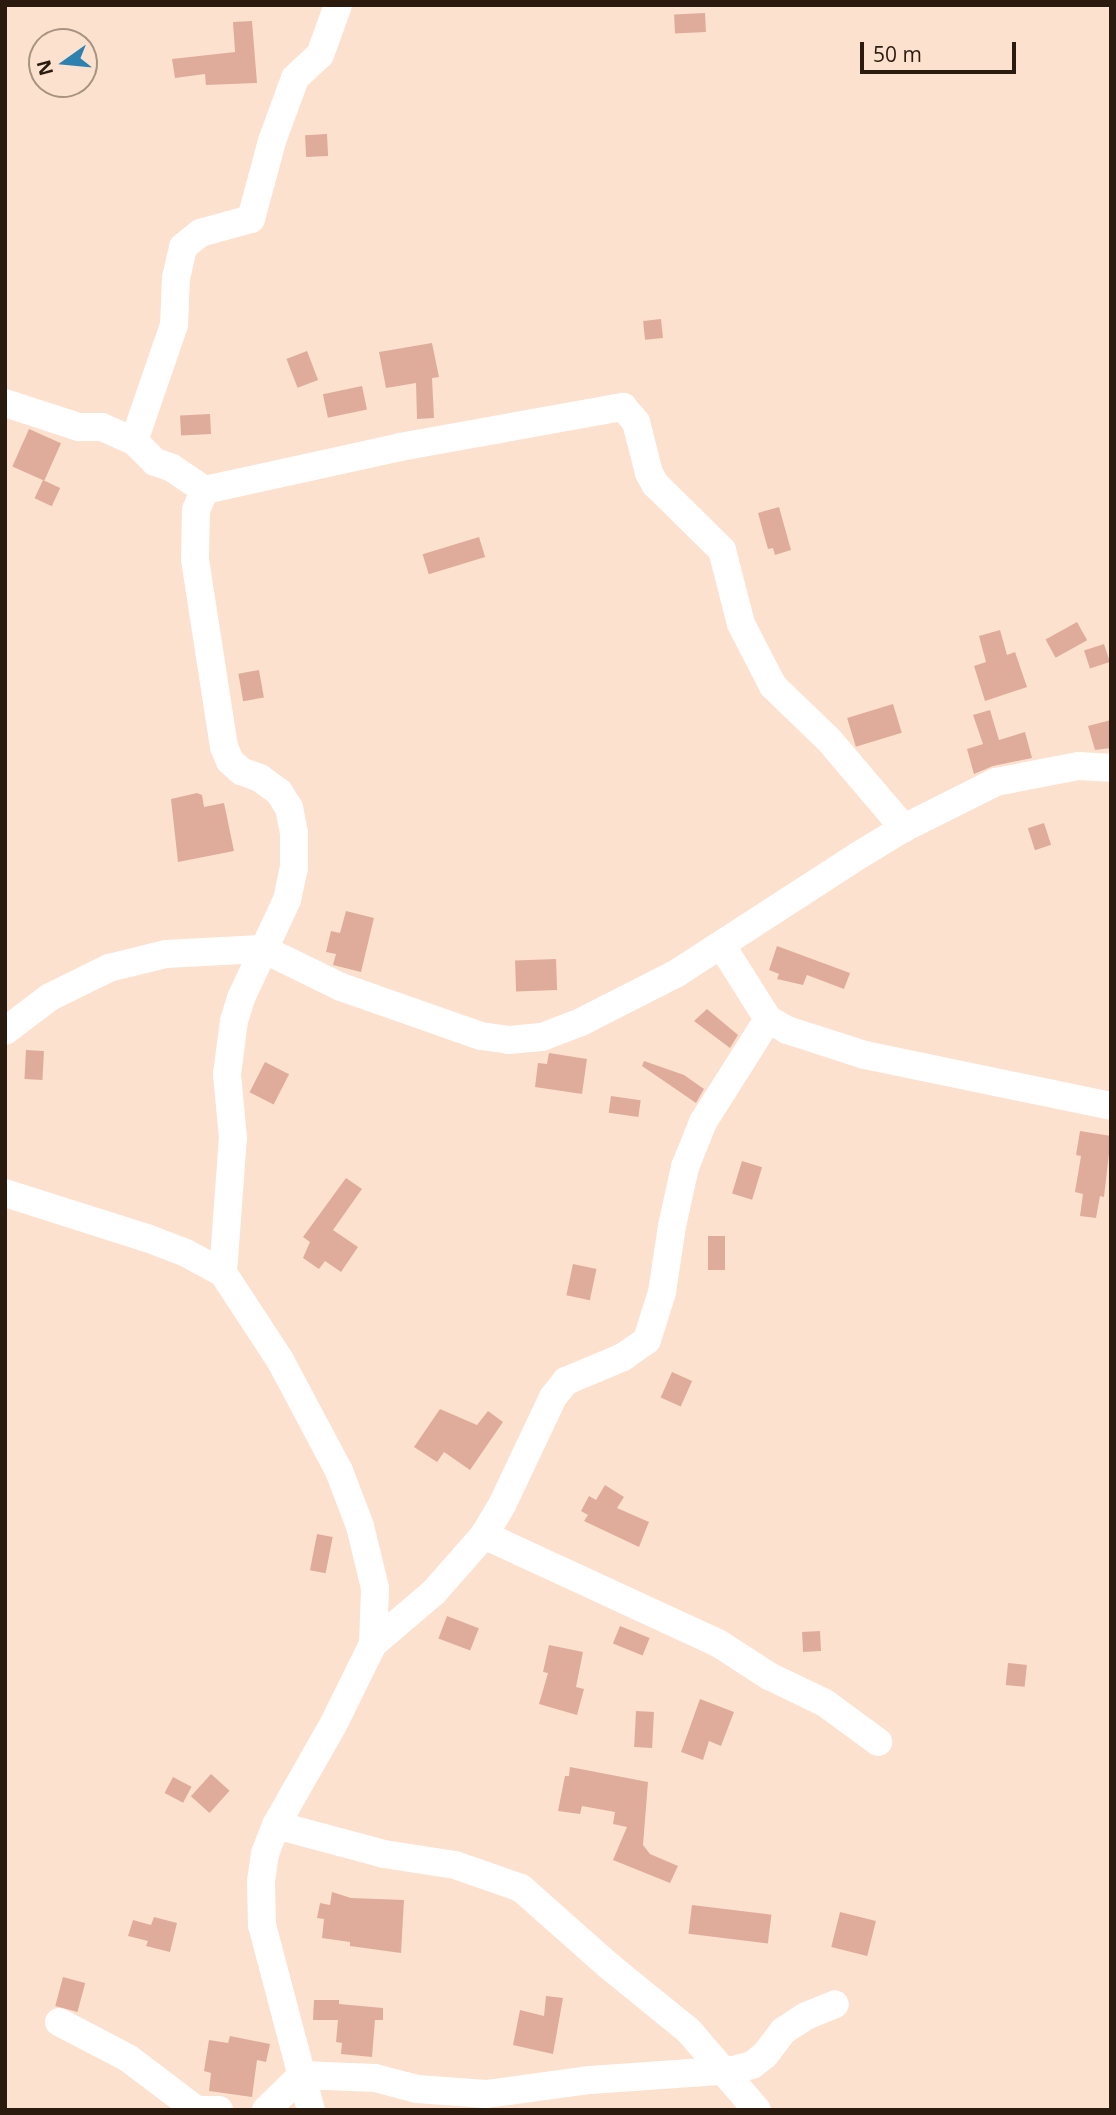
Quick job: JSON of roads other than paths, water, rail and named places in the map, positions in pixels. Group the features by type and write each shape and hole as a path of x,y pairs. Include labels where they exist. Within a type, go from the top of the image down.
{"street":[{"path":"134,441 174,325 176,278 183,247 200,233 251,219 272,141 295,78 320,55 338,5"},
{"path":"5,403 79,427 102,427 134,441 155,462 172,467 205,490 400,447 624,407 636,422 649,473 655,484 722,550 741,624 773,686 829,740 904,828"},
{"path":"205,490 196,510 195,560 224,747 230,761 279,792 289,808 294,833 295,868 287,900 241,998 230,1048 228,1074 233,1138 223,1272"},
{"path":"5,1031 50,998 109,968 166,954 263,949 341,987 481,1036 508,1040 542,1037 582,1022 722,947 904,828 996,782 1078,766 1111,768"},
{"path":"722,947 768,1019 787,1030 865,1055 1111,1106"},
{"path":"311,2110 262,1925 265,1853 276,1825 333,1725 373,1644 434,1592 484,1535 502,1505 553,1397 566,1381 623,1357 640,1346 652,1330 662,1292 672,1226 685,1167 703,1122 768,1019"},
{"path":"5,1193 147,1238 186,1253 223,1272 280,1360 339,1471 360,1526 375,1588 373,1644"},
{"path":"484,1535 718,1643 769,1676 825,1703 878,1742"},
{"path":"276,1825 384,1853 455,1865 521,1888 609,1966 689,2031 757,2110"},
{"path":"266,2110 302,2075 375,2078 428,2090 486,2094 590,2080 721,2071 752,2064 765,2055 783,2031 806,2016 835,2004"},
{"path":"59,2022 128,2058 201,2109"}]}
